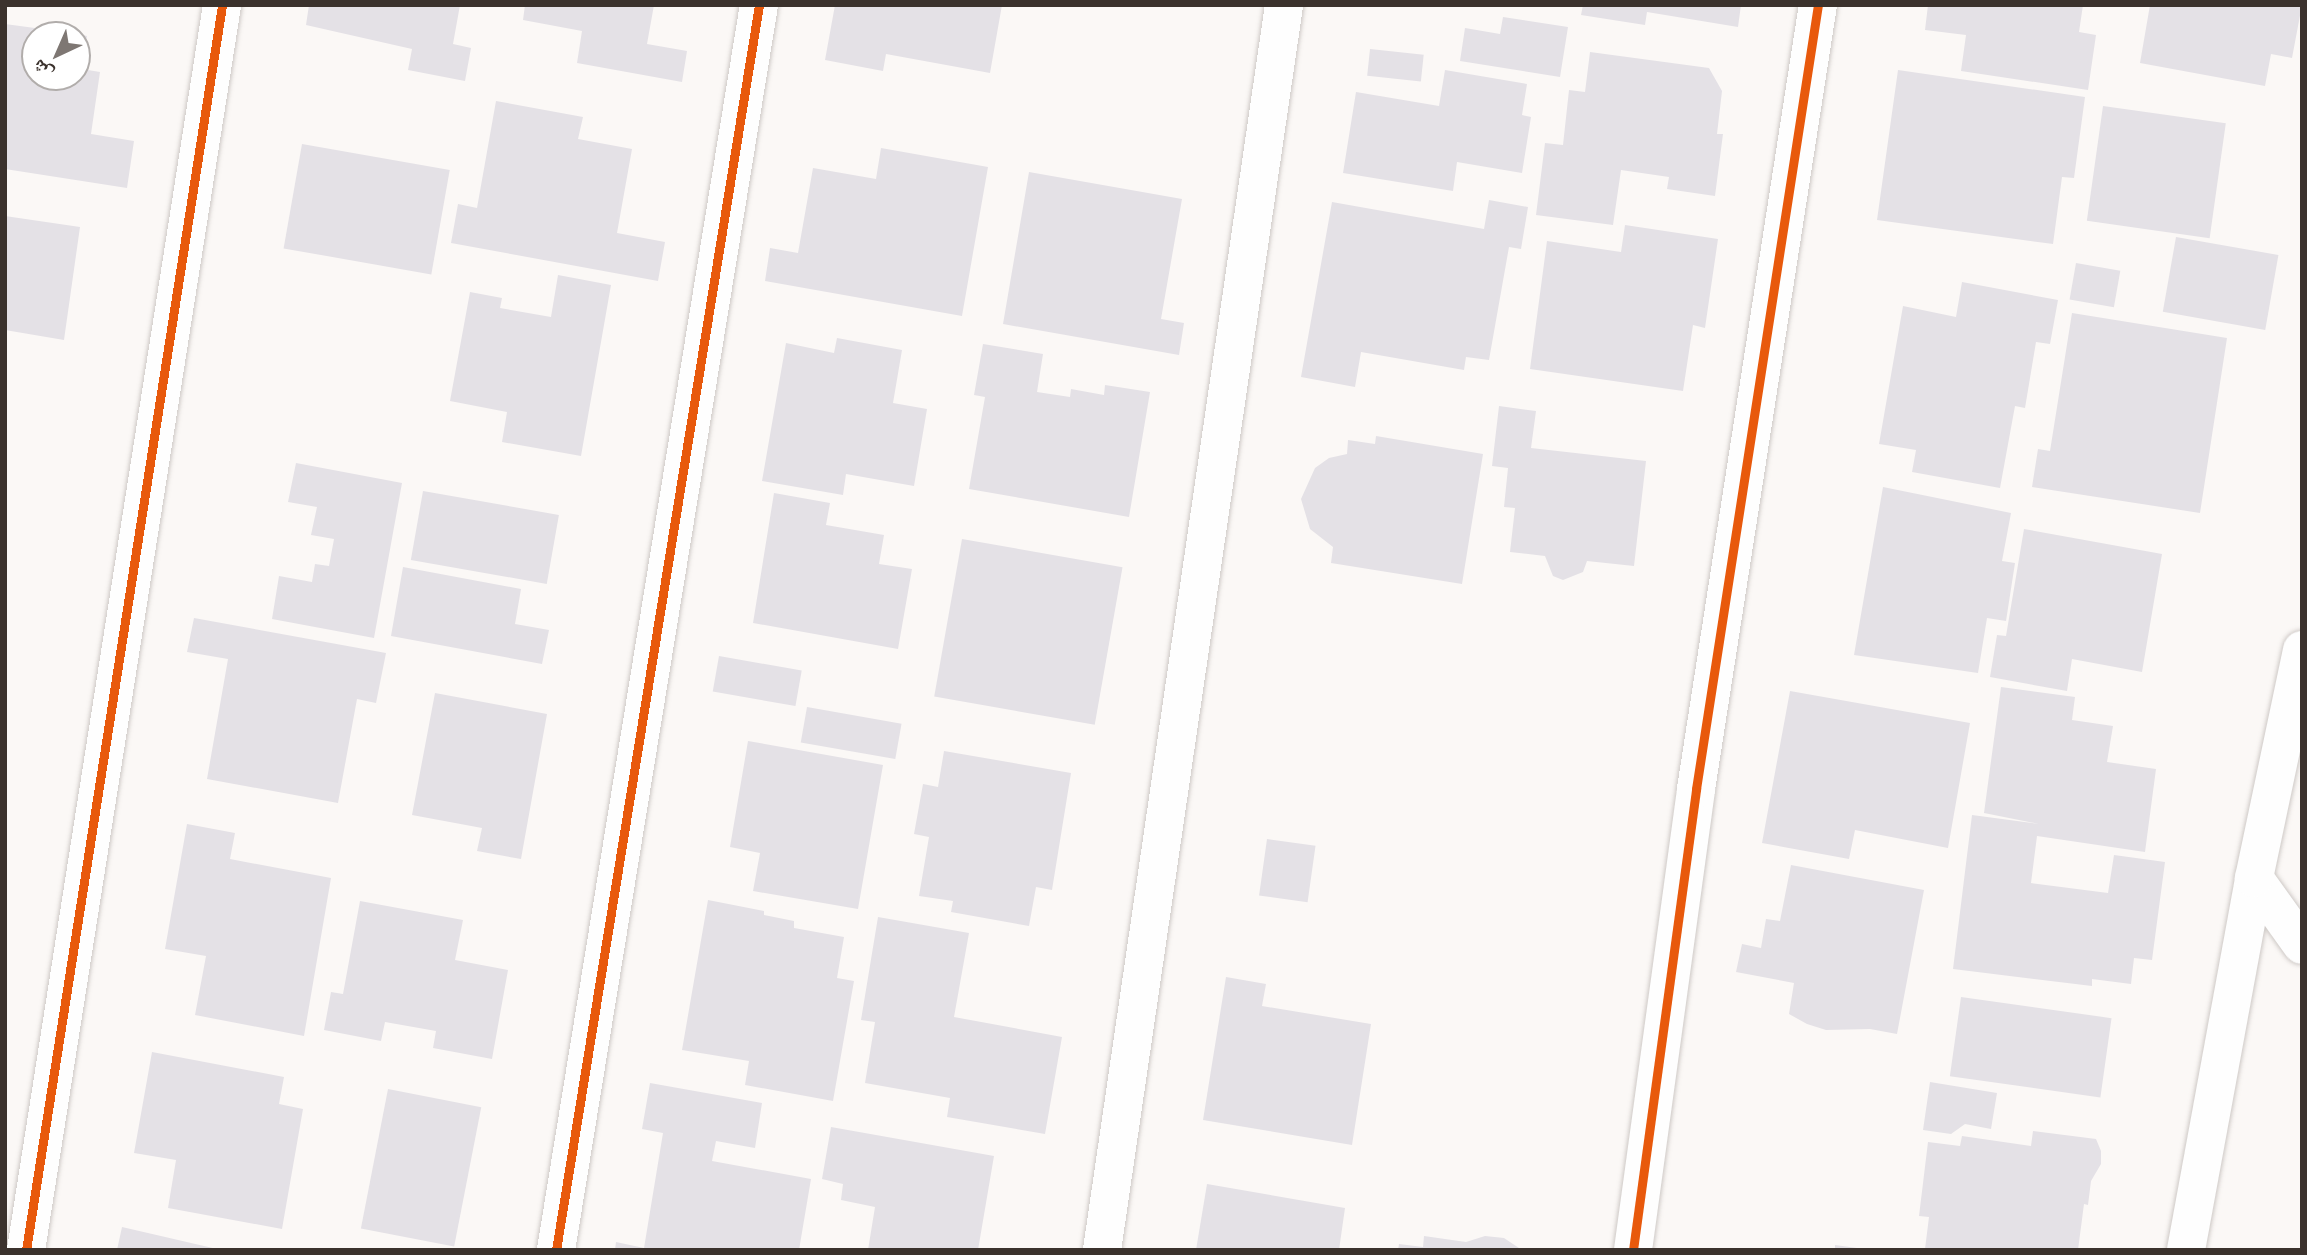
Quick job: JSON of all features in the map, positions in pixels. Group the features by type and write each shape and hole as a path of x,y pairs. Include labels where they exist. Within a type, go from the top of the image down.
{"street":[{"path":"26,1250 222,5"},
{"path":"556,1250 759,5"},
{"path":"1102,1250 1284,5"},
{"path":"1633,1250 1696,789 1818,5"},
{"path":"2186,1250 2254,878 2302,650"},
{"path":"2254,878 2302,945"}],"building":[{"path":"309,5 460,5 453,44 471,48 465,81 408,70 412,49 306,25"},
{"path":"525,5 654,5 647,44 687,51 682,82 577,63 582,31 523,20"},
{"path":"835,5 1002,5 990,73 886,54 883,71 825,60"},
{"path":"1583,5 1741,5 1738,27 1647,12 1645,25 1581,15"},
{"path":"1928,5 2083,5 2079,32 2096,35 2088,90 1961,71 1966,35 1925,30"},
{"path":"2150,5 2302,5 2292,58 2271,54 2265,86 2140,63"},
{"path":"1503,17 1568,27 1560,77 1460,61 1465,28 1500,34"},
{"path":"5,24 21,26 21,91 91,91 91,70 100,72 91,134 134,141 127,188 5,169"},
{"path":"1370,49 1424,55 1421,81 1367,76"},
{"path":"1590,52 1709,68 1722,91 1717,134 1723,134 1715,196 1667,189 1669,177 1621,170 1613,225 1536,215 1545,143 1563,145 1569,90 1585,92"},
{"path":"1445,70 1527,84 1522,115 1531,117 1522,173 1457,162 1453,191 1343,173 1356,92 1439,106"},
{"path":"1898,70 2085,97 2074,178 2062,177 2053,244 1877,220"},
{"path":"496,101 583,117 578,139 632,149 617,233 665,242 658,281 451,243 458,204 477,208"},
{"path":"2103,106 2226,123 2210,238 2087,221"},
{"path":"302,144 450,170 431,274 284,248"},
{"path":"881,148 988,167 962,316 765,281 770,248 798,253 813,168 876,179"},
{"path":"1029,172 1182,199 1161,319 1184,323 1179,355 1003,324"},
{"path":"1489,200 1528,207 1521,249 1509,247 1489,360 1466,357 1464,370 1361,352 1355,387 1301,377 1332,202 1484,229"},
{"path":"5,216 80,227 64,340 5,330"},
{"path":"1625,225 1718,239 1705,328 1693,325 1683,391 1530,369 1547,241 1621,252"},
{"path":"2176,237 2278,255 2265,330 2163,312"},
{"path":"2076,263 2120,271 2114,307 2070,299"},
{"path":"558,275 611,285 581,456 502,442 507,412 450,401 470,292 502,298 500,308 551,317"},
{"path":"1962,282 2058,300 2050,344 2036,342 2025,408 2015,406 2000,488 1912,472 1916,450 1879,444 1903,306 1956,317"},
{"path":"2072,313 2227,338 2200,513 2032,487 2038,449 2050,451"},
{"path":"837,338 902,350 893,403 927,409 914,486 846,474 843,495 762,481 786,343 834,353"},
{"path":"983,344 1043,354 1037,392 1070,397 1071,389 1104,395 1105,385 1150,392 1129,517 969,489 985,397 974,395"},
{"path":"1499,406 1536,411 1531,448 1646,461 1634,566 1587,561 1583,572 1563,580 1553,576 1545,556 1510,552 1515,508 1504,507 1508,468 1492,466"},
{"path":"1376,436 1483,454 1462,584 1331,563 1333,547 1310,529 1301,499 1315,468 1329,458 1347,454 1348,440 1375,444"},
{"path":"296,463 402,483 374,638 272,619 279,576 312,582 315,564 329,566 334,539 311,535 317,507 288,502"},
{"path":"1883,487 2011,513 2002,561 2015,563 2006,621 1987,618 1978,673 1854,655"},
{"path":"423,491 559,515 547,584 411,560"},
{"path":"774,493 830,503 826,525 884,535 879,564 912,569 898,649 753,623"},
{"path":"2024,529 2162,554 2142,672 2072,659 2067,691 1990,677 1997,635 2006,636"},
{"path":"962,539 1123,567 1095,725 934,697"},
{"path":"403,567 521,589 515,624 549,630 542,664 391,636"},
{"path":"194,618 386,653 376,703 357,699 338,803 207,779 228,659 187,652"},
{"path":"719,656 802,671 795,706 713,691"},
{"path":"2001,687 2075,697 2072,720 2113,726 2107,762 2156,769 2145,852 2037,836 2031,883 2108,893 2114,855 2165,862 2152,960 2134,958 2131,984 2092,979 2092,986 1953,969 1972,815 2039,824 1984,813"},
{"path":"1790,691 1970,723 1948,848 1855,830 1849,859 1762,843"},
{"path":"435,693 547,714 521,859 477,851 482,828 412,815"},
{"path":"807,707 902,724 895,759 801,742"},
{"path":"748,741 883,765 858,909 753,891 760,853 730,847"},
{"path":"944,751 1071,773 1052,890 1036,887 1029,926 951,912 953,901 919,896 929,837 914,834 923,784 938,787"},
{"path":"187,824 235,833 230,859 331,878 304,1036 195,1015 206,956 165,949"},
{"path":"1267,839 1316,846 1308,902 1259,895"},
{"path":"1791,865 1924,890 1897,1034 1870,1029 1826,1030 1807,1024 1789,1014 1794,983 1736,972 1742,944 1761,948 1766,919 1780,921"},
{"path":"708,900 764,911 764,915 794,921 794,928 844,937 837,978 854,981 833,1101 745,1085 749,1061 682,1050"},
{"path":"360,901 463,920 455,960 508,970 492,1059 433,1048 436,1031 385,1022 381,1041 324,1030 331,992 343,994"},
{"path":"878,917 969,933 954,1017 1062,1037 1045,1134 947,1117 950,1098 865,1083 875,1022 861,1020"},
{"path":"1226,977 1266,984 1262,1006 1371,1024 1352,1145 1203,1120"},
{"path":"1961,997 2112,1018 2100,1097 1950,1076"},
{"path":"152,1052 284,1077 279,1104 303,1109 282,1229 168,1208 176,1160 134,1153"},
{"path":"1930,1082 1997,1093 1991,1129 1965,1124 1951,1134 1923,1130"},
{"path":"650,1083 762,1103 755,1148 716,1141 712,1161 811,1179 799,1250 615,1250 616,1242 644,1248 663,1133 642,1129"},
{"path":"388,1089 481,1107 454,1247 361,1228"},
{"path":"831,1127 994,1156 978,1250 868,1250 875,1207 841,1200 843,1184 822,1179"},
{"path":"2033,1131 2096,1139 2101,1151 2101,1164 2091,1181 2088,1205 2084,1204 2078,1250 1925,1249 1929,1217 1919,1216 1928,1142 1960,1146 1962,1136 2031,1146"},
{"path":"1207,1184 1345,1208 1339,1250 1196,1250"},
{"path":"122,1227 217,1249 217,1250 117,1250"},
{"path":"1424,1236 1466,1242 1485,1236 1504,1238 1522,1250 1398,1250 1399,1244 1423,1247"},
{"path":"1835,1245 1857,1248 1857,1250 1835,1250"}],"cycle path":[{"path":"26,1250 222,5"},
{"path":"556,1250 759,5"},
{"path":"1633,1250 1696,789 1818,5"}]}
